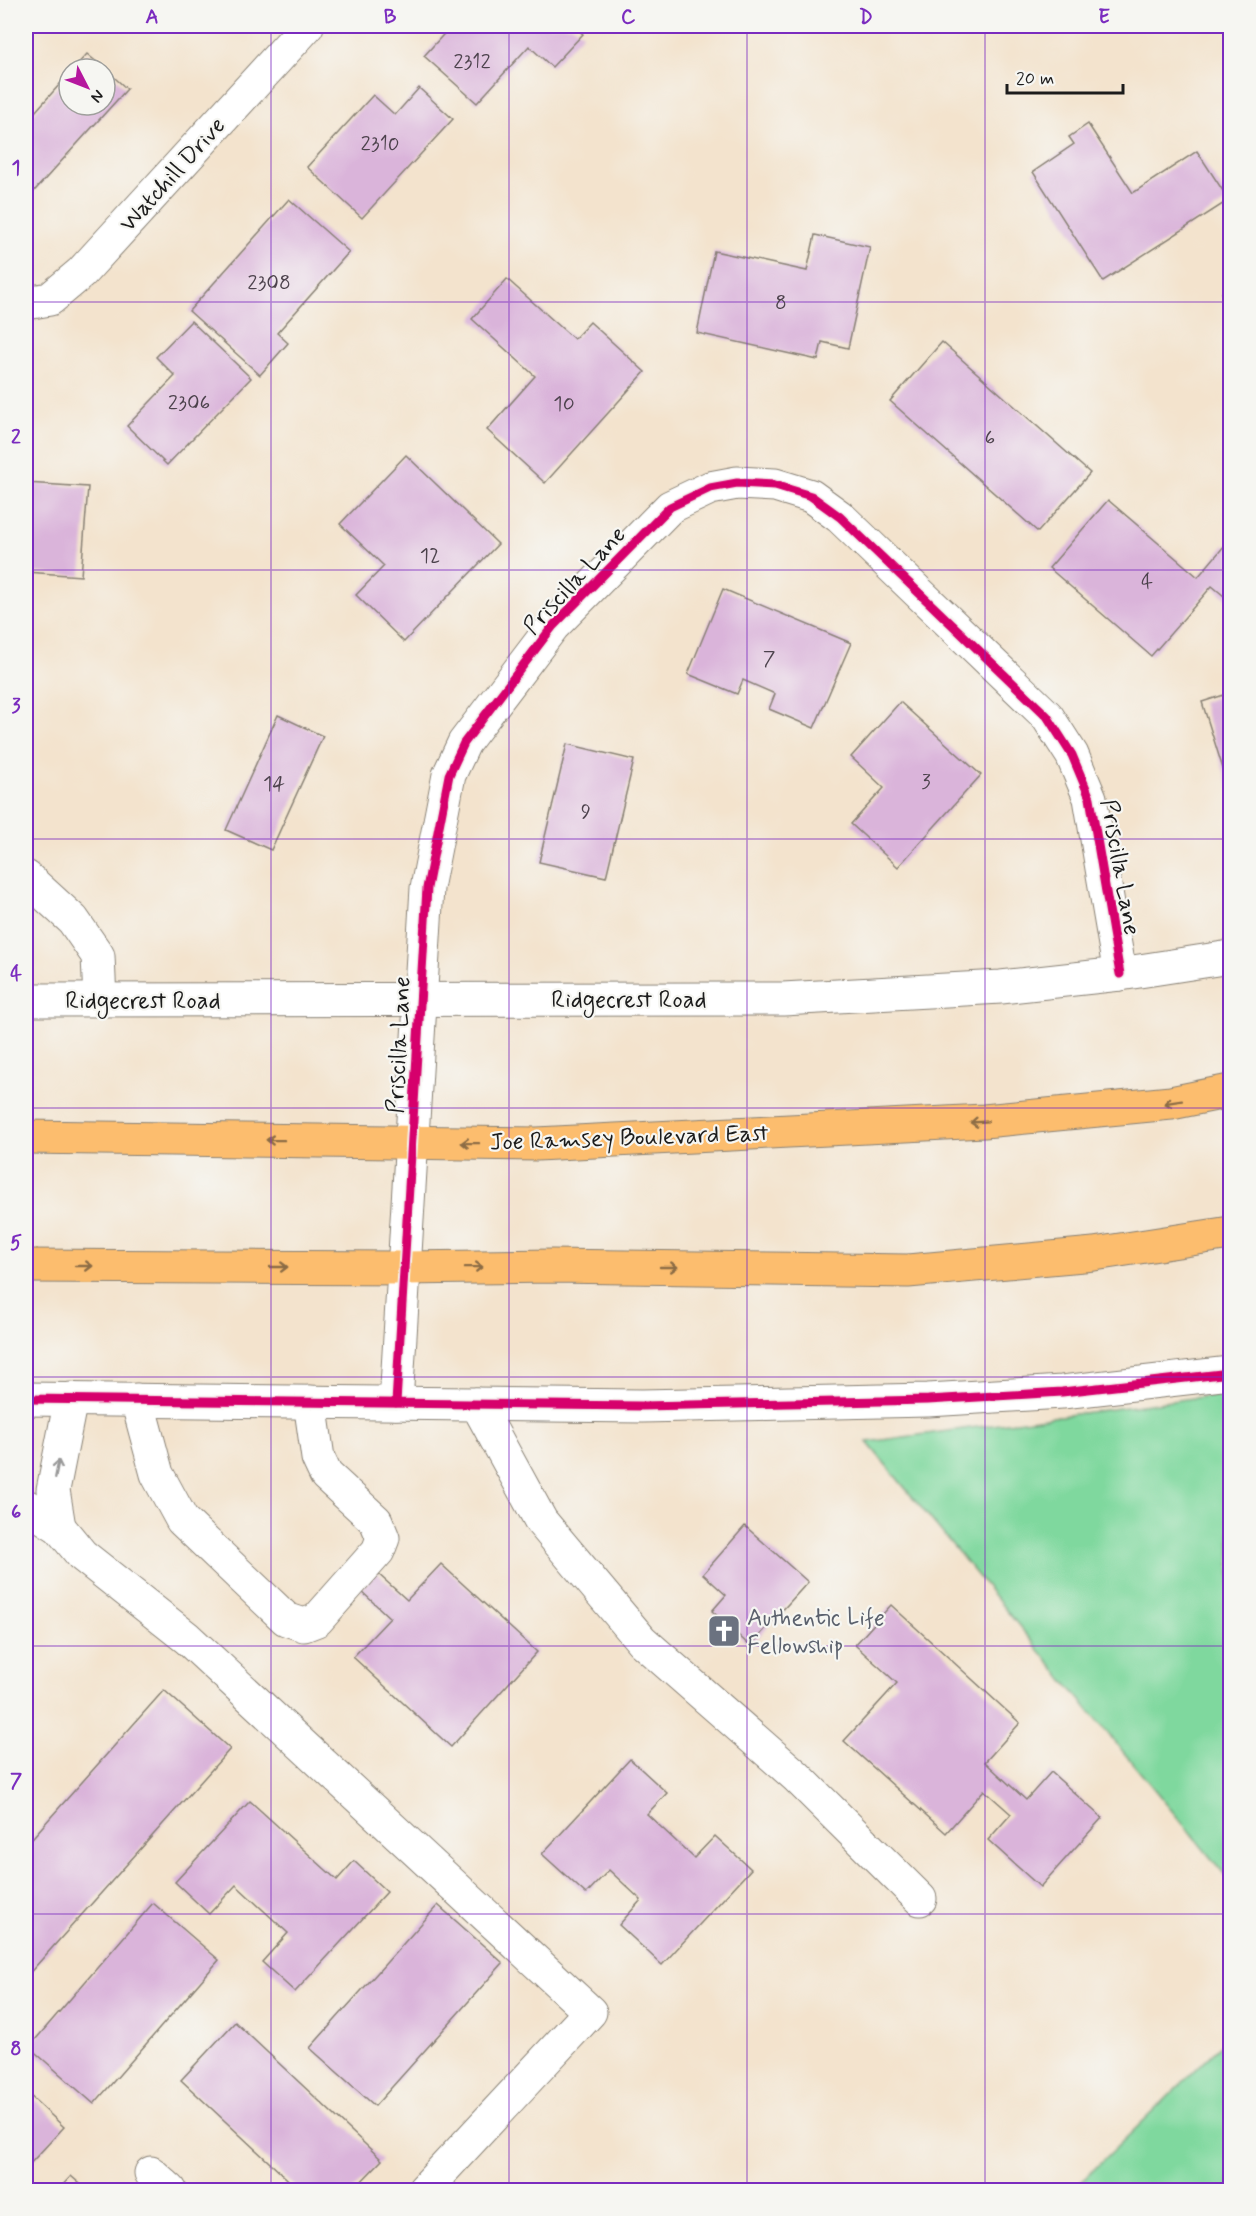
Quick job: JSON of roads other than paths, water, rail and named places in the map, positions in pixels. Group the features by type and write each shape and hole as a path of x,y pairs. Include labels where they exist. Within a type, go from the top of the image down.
{"highway":[{"name":"Joe Ramsey Boulevard East","path":"26,1137 537,1144 984,1121 1171,1103 1230,1091"},
{"path":"26,1266 404,1268 564,1266 908,1271 1094,1254 1230,1233"}],"street":[{"name":"Watchill Drive","path":"26,303 50,299 81,273 307,26"},
{"name":"Priscilla Lane","path":"396,1403 427,888 449,775 464,743 553,626 670,507 710,488 737,483 775,485 811,496 840,517 1047,716 1072,755 1090,798 1120,974"},
{"path":"26,877 73,920 98,956 100,1000"},
{"name":"Ridgecrest Road","path":"26,1000 783,999 1001,987 1120,974 1230,957"},
{"path":"26,1399 642,1406 928,1400 1062,1392 1230,1373"},
{"path":"59,1527 53,1490 71,1399"},
{"path":"137,1400 157,1474 182,1520 285,1619 304,1625 317,1620 378,1551 383,1538 376,1521 326,1474 318,1458 310,1402"},
{"path":"477,1404 541,1521 642,1641 796,1776 920,1899"},
{"path":"26,1506 59,1527 82,1555 187,1638 590,2012 424,2190"}],"place":[{"name":"Authentic Life Fellowship","path":"724,1631"}]}
